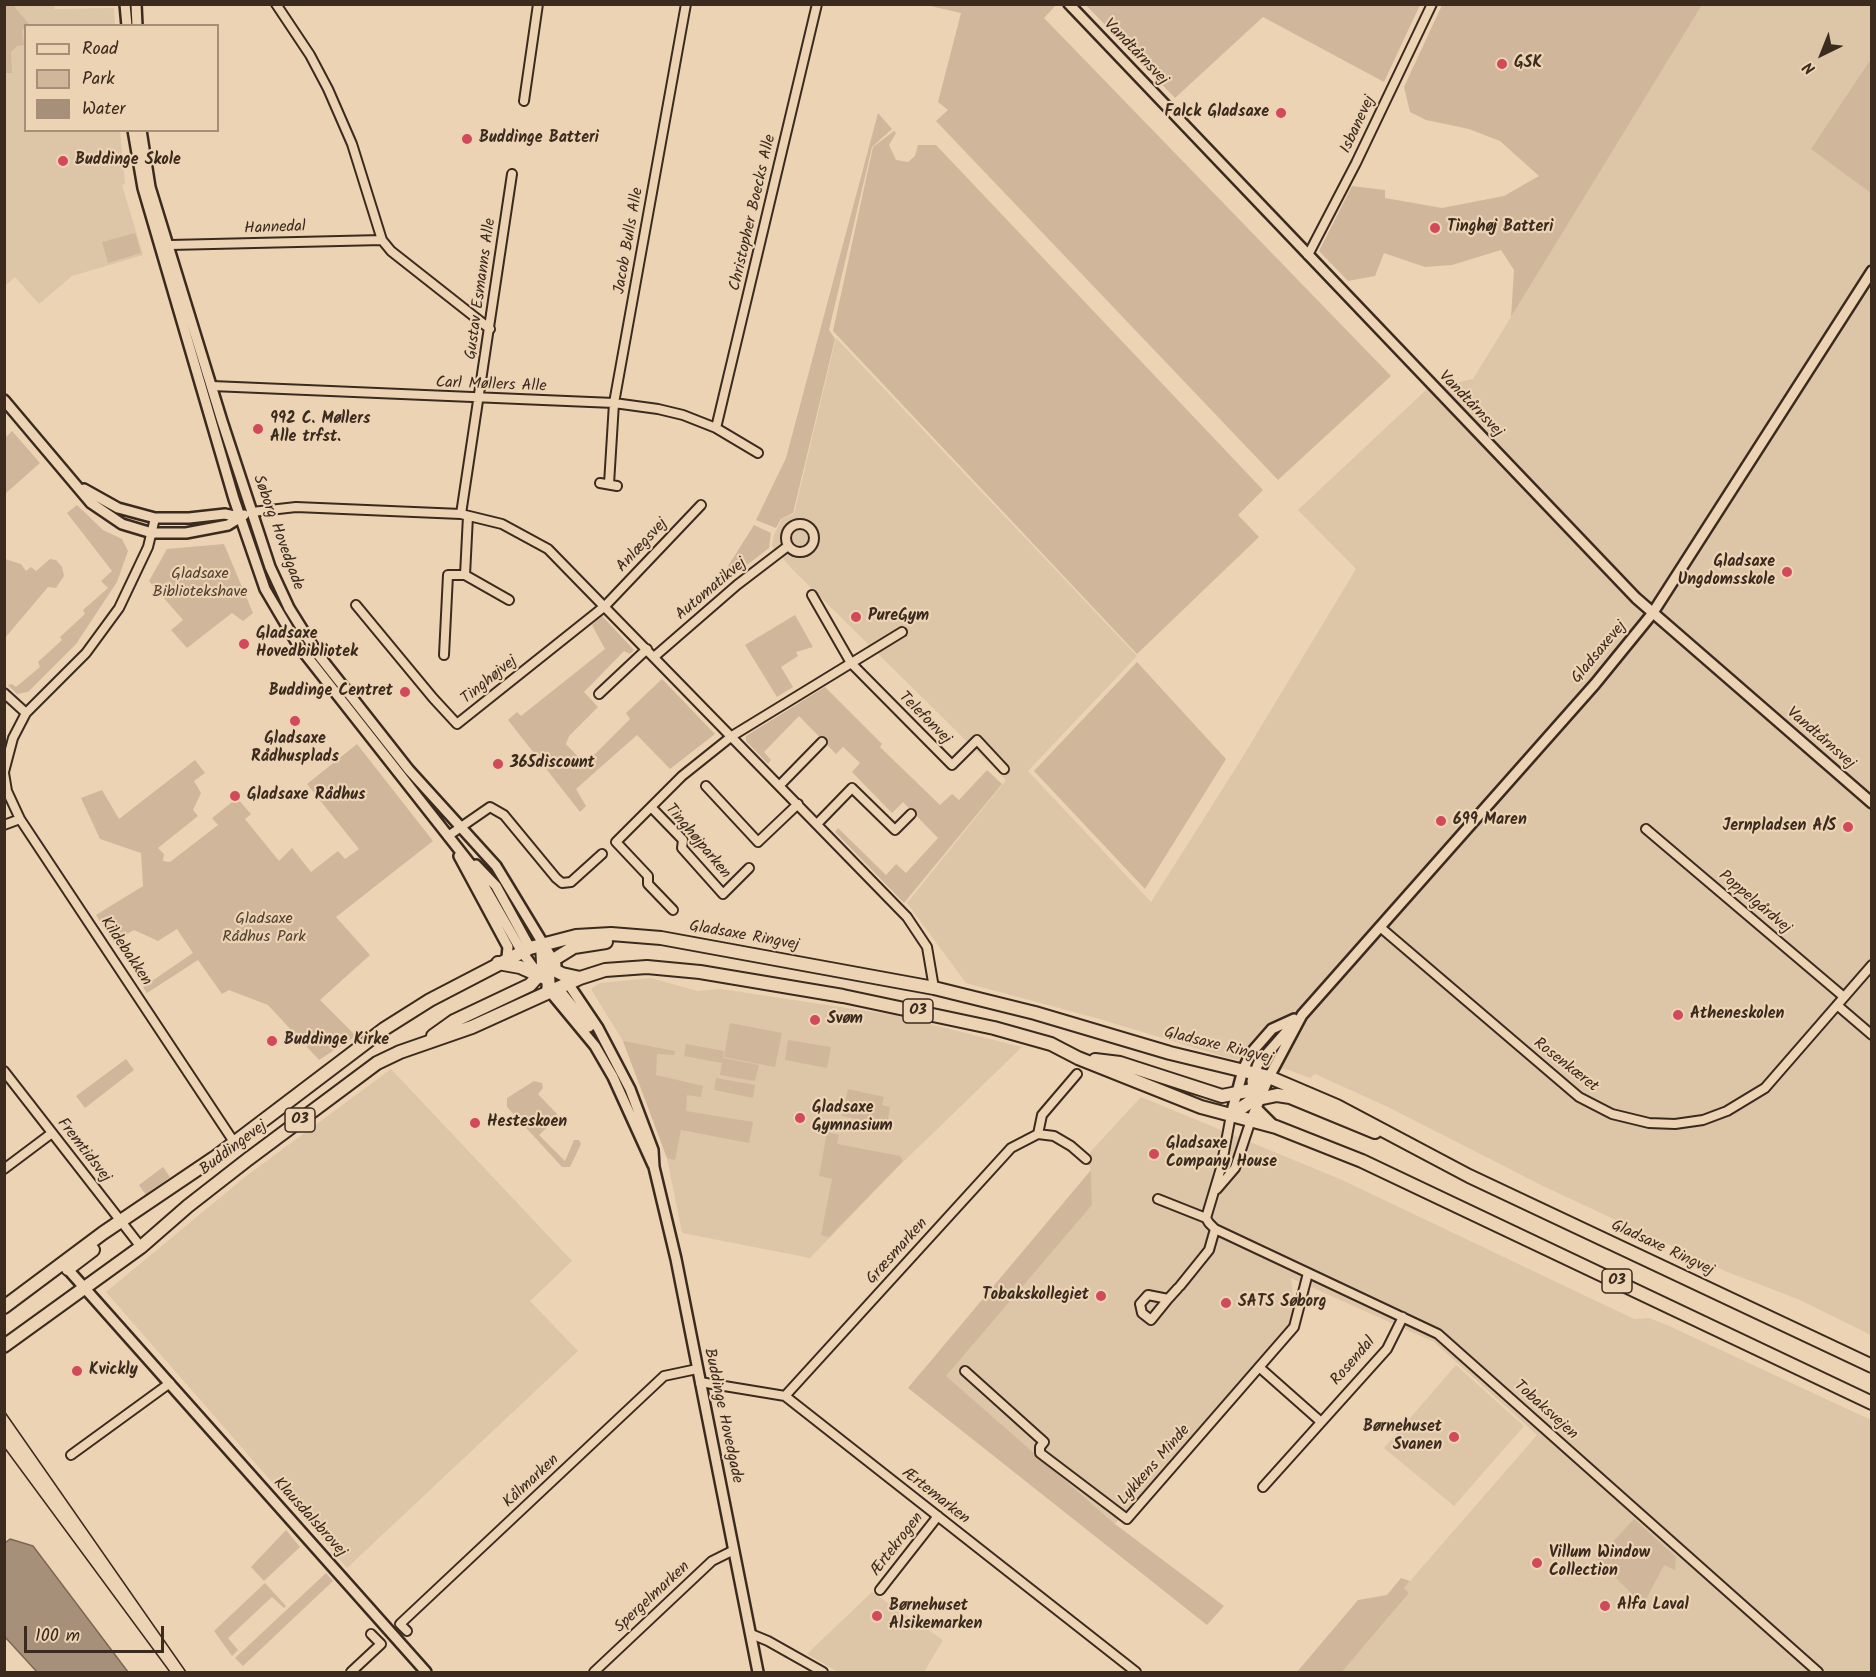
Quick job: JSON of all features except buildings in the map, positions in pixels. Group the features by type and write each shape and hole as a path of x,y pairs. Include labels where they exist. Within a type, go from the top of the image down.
{"main road":[{"name":"Gladsaxe Ringvej","path":"503,960 531,948 576,936 611,934 661,938 934,988 1035,1013 1170,1053 1249,1071 1269,1077 1337,1106 1469,1176 1872,1366"},
{"path":"419,1045 454,1021 555,976 574,947 622,940 661,938"},
{"path":"531,948 555,976"},
{"name":"Buddingevej","path":"4,1307 65,1266 384,1029 503,960"},
{"path":"503,960 513,965 555,976"},
{"name":"O3","path":"555,976 647,967 700,972 929,1013 1051,1044 1078,1058 1201,1107 1231,1115 1255,1103 1276,1127 1362,1161 1872,1403"},
{"name":"Buddingevej","path":"4,1346 141,1247 205,1192 377,1063 419,1045 472,1027 555,976"},
{"path":"1078,1058 1120,1063 1215,1095 1237,1094 1255,1103"},
{"path":"1255,1103 1269,1077"},
{"path":"1231,1115 1277,1095 1290,1097 1357,1127 1399,1138"}],"street":[{"path":"126,4 126,24"},
{"path":"136,4 137,24"},
{"path":"276,4 328,88 352,144 382,240 391,251 490,329"},
{"path":"524,101 538,4"},
{"name":"Jacob Bulls Alle","path":"600,483 613,485 614,403 686,4"},
{"name":"Christopher Boecks Alle","path":"716,428 817,4"},
{"name":"Vandtårnsvej","path":"1069,4 1575,537 1652,614 1872,804"},
{"name":"Isbanevej","path":"1308,255 1356,163 1432,4"},
{"name":"Søborg Hovedgade","path":"133,132 143,188 240,517 265,589 286,628 465,856 531,948"},
{"name":"Søborg Hovedgade","path":"141,132 150,187 270,567 289,609 317,653 409,770 462,826 501,873 531,948"},
{"name":"Gustav Esmanns Alle","path":"465,515 479,399 512,174"},
{"name":"Hannedal","path":"170,245 382,240"},
{"name":"Gladsaxevej","path":"1269,1077 1302,1015 1595,684 1652,614 1872,271"},
{"name":"Carl Møllers Alle","path":"212,386 614,403 658,409 716,428 758,453"},
{"path":"4,400 80,487 91,503 122,524 152,533 205,530 228,525 252,512 296,507 465,515 502,524 548,549 780,785 922,936 927,946 934,988"},
{"path":"217,436 246,510 252,512"},
{"path":"80,487 118,508 155,518 189,518 225,514 240,517 244,520 268,572 289,609"},
{"name":"Anlægsvej","path":"605,606 701,505"},
{"path":"465,515 465,575"},
{"name":"Kildebakken","path":"155,518 152,533 139,566 105,630 26,713 13,738 4,773 7,791 20,819 234,1142"},
{"name":"Automatikvej","path":"654,657 737,585 788,546"},
{"path":"444,655 448,575 465,575 509,600"},
{"name":"Telefonvej","path":"812,595 851,663 951,765 976,740 1004,769"},
{"name":"Tinghøjvej","path":"356,604 457,724 605,606"},
{"path":"732,736 902,632"},
{"path":"599,694 647,649"},
{"path":"4,693 26,713"},
{"name":"Tinghøjparken","path":"673,910 648,884 648,876 616,843 682,776 732,736"},
{"path":"780,785 822,742"},
{"path":"706,786 758,842 798,804"},
{"path":"817,824 852,788 895,830 911,814"},
{"name":"Tinghøjparken","path":"651,807 682,840 682,848 723,894 748,868"},
{"path":"503,960 508,947 448,836 487,808 500,811 562,883 572,882 603,854"},
{"path":"4,825 20,819"},
{"name":"Poppelgårdvej","path":"1646,829 1844,997"},
{"name":"Rosenkæret","path":"1380,927 1572,1092 1612,1114 1649,1123 1675,1124 1703,1120 1747,1100 1765,1088 1872,965"},
{"name":"Buddinge Hovedgade","path":"531,948 598,1028 630,1089 653,1150 654,1167 758,1672"},
{"name":"Buddinge Hovedgade","path":"555,976 613,1077 645,1152 654,1167"},
{"path":"1837,1005 1872,1035"},
{"name":"Gladsaxevej","path":"1231,1115 1237,1094 1249,1071 1251,1053 1272,1029 1302,1015"},
{"name":"Fremtidsvej","path":"4,1071 141,1247"},
{"path":"1215,1192 1234,1167 1255,1103 1249,1071"},
{"path":"1077,1074 1042,1115 1038,1134 1054,1136 1071,1146 1086,1159"},
{"path":"1206,1218 1215,1192 1231,1115"},
{"path":"4,1169 52,1133"},
{"name":"Græsmarken","path":"785,1396 1011,1148 1038,1134"},
{"name":"Tobaksvejen","path":"1158,1199 1206,1218 1215,1229 1438,1334 1818,1672"},
{"path":"1168,1299 1209,1250 1215,1229"},
{"name":"Klausdalsbrovej","path":"65,1266 426,1672"},
{"name":"Lykkens Minde","path":"965,1371 1044,1442 1040,1447 1040,1454 1126,1519 1294,1327 1308,1273"},
{"name":"Rosendal","path":"1263,1487 1386,1349 1402,1317"},
{"path":"1259,1367 1320,1421"},
{"name":"Kålmarken","path":"407,1631 400,1624 664,1376 697,1369"},
{"name":"Ærtemarken","path":"700,1382 785,1396 1136,1672"},
{"path":"71,1455 170,1383"},
{"name":"Ærtekrogen","path":"880,1590 938,1516"},
{"name":"Spergelmarken","path":"594,1672 712,1561 734,1550"},
{"path":"351,1672 381,1644 371,1634"},
{"path":"751,1634 768,1641 822,1672"}],"shaded area":[{"name":"Buddinge Skole","path":"5,5 54,5 55,9 114,8 115,24 24,24 24,132 120,132 125,184 122,185 143,255 72,276 39,304 15,277 5,286"},
{"path":"1702,5 1871,5 1871,1335 1800,1300 1725,1271 1543,1186 1388,1107 1315,1074 1310,1078 1289,1070 1225,1057 1096,1018 966,983 907,903 1006,780 793,570 772,546 774,535 782,519 794,514 836,338 1137,656 1028,771 1151,902 1239,763 1356,569 1298,510 1427,389 1473,379"},
{"name":"Gladsaxe Gymnasium","path":"651,978 697,991 721,989 893,1015 1022,1047 899,1166 810,1258 682,1233 667,1158 623,1041 592,991 592,988 600,983"},
{"path":"391,1069 572,1261 530,1301 578,1351 347,1568 106,1292 245,1177"},
{"path":"1141,1097 1342,1180 1634,1319 1649,1318 1667,1325 1871,1420 1871,1672 1342,1672 1409,1593 1404,1588 1537,1435 1434,1342 1291,1278 1294,1304 1289,1324 1115,1524 945,1376 1092,1205 1091,1170 1086,1159"},
{"name":"Børnehuset Svanen","path":"1456,1365 1524,1426 1454,1506 1384,1448"},
{"name":"Børnehuset Alsikemarken","path":"872,1592 943,1640 924,1672 838,1672 807,1654"}],"green space":[{"path":"5,4 13,5 29,24 24,24 22,31 24,45 17,46 11,52 12,73 5,73"},
{"path":"926,5 1056,5 1044,18 1391,376 1278,480 936,121 948,110 938,102 961,13"},
{"path":"1086,5 1420,5 1384,82 1263,17 1175,98"},
{"path":"1442,5 1702,5 1511,317 1514,270 1501,250 1452,265 1425,267 1384,253 1375,276 1348,281 1319,251 1352,186 1385,190 1385,198 1442,208 1504,196 1539,176 1500,141 1469,129 1426,120 1410,112 1404,87"},
{"path":"1871,59 1871,193 1811,149"},
{"path":"878,113 892,129 872,147 829,330 835,339 793,513 781,519 776,528 756,520 786,458"},
{"path":"894,131 896,133 889,145 896,160 908,162 915,156 918,145 936,145 1263,490 1238,515 1259,537 1137,654 833,331 873,147"},
{"path":"135,233 141,253 108,263 102,242"},
{"path":"12,431 40,463 5,494 5,438"},
{"path":"77,505 103,530 122,539 128,551 117,582 76,644 28,692 17,694 8,685 12,684 16,687 40,667 38,662 85,614 83,610 108,588 101,581 112,571 67,513"},
{"path":"754,525 771,533 769,548 711,593"},
{"name":"Gladsaxe Bibliotekshave","path":"224,544 253,613 243,621 232,613 187,648 171,630 183,620 149,581 167,549"},
{"path":"5,559 21,564 26,571 31,567 36,571 50,559 56,560 62,567 64,576 56,588 48,587 5,638"},
{"path":"795,615 813,647 796,652 798,656 781,667 793,687 777,697 745,645"},
{"path":"602,616 634,650 630,654 624,651 584,692 598,707 569,736 566,744 585,764 630,719 626,713 662,679 715,734 670,769 637,735 576,789 586,806 580,812 508,720 517,712 521,716 605,649 592,625"},
{"path":"1137,662 1226,759 1145,889 1034,771"},
{"path":"825,687 882,744 880,747 940,805 952,794 959,800 987,770 1002,784 904,903 835,832 838,828 886,875 896,864 906,873 938,838 903,802 892,813 852,772 860,763 843,747 836,754 799,716 764,752 771,760 768,764 746,741 746,736"},
{"name":"Gladsaxe Rådhus Park","path":"357,744 433,841 336,917 370,955 320,1000 356,1036 319,1060 268,1005 229,990 222,994 198,960 147,993 143,987 193,953 177,929 158,941 134,930 113,942 96,915 143,886 141,853 100,839 81,798 102,790 119,819 195,760 205,773 194,781 201,793 193,810 198,816 158,848 164,854 163,861 170,862 218,825 212,818 237,798 251,814 245,819 279,861 292,848 311,872 338,851 345,859 359,849 307,784"},
{"path":"730,1023 782,1033 775,1067 724,1057"},
{"path":"788,1040 831,1047 827,1068 785,1060"},
{"path":"623,1041 675,1051 674,1055 657,1054 656,1075 703,1086 701,1097 687,1095 686,1111 753,1122 749,1143 681,1130 675,1160 667,1158"},
{"path":"686,1044 724,1051 723,1058 759,1065 755,1081 720,1075 722,1063 684,1056"},
{"path":"126,1059 134,1070 85,1108 76,1096"},
{"path":"716,1078 755,1085 753,1098 714,1090"},
{"path":"534,1081 542,1083 543,1088 538,1094 557,1114 555,1120 539,1135 565,1161 574,1140 579,1140 581,1144 570,1167 562,1167 507,1107 507,1098"},
{"path":"848,1089 884,1097 882,1105 890,1107 887,1125 842,1116"},
{"path":"827,1132 839,1135 837,1144 900,1156 903,1161 829,1237 821,1235 832,1179 819,1176"},
{"path":"163,1167 170,1177 146,1195 139,1185"},
{"path":"1091,1170 1092,1205 946,1376 1115,1524 1224,1606 1207,1625 908,1388"},
{"path":"1634,1519 1676,1557 1675,1570 1664,1565 1643,1605 1597,1559"},
{"path":"286,1530 300,1547 264,1581 251,1567"},
{"path":"326,1573 333,1581 243,1666 235,1658"},
{"path":"1401,1578 1410,1581 1404,1588 1409,1593 1342,1672 1297,1672 1358,1600 1387,1595"},
{"path":"265,1583 286,1606 284,1608 272,1597 228,1638 238,1650 232,1656 214,1631"}],"water":[{"path":"10,1539 33,1546 128,1672 37,1672 5,1637 5,1543"}],"tram line":[{"path":"4,1411 186,1672"},
{"path":"4,1447 170,1672"}],"place":[{"name":"GSK","path":"1502,64"},
{"name":"Falck Gladsaxe","path":"1281,113"},
{"name":"Buddinge Batteri","path":"467,139"},
{"name":"Buddinge Skole","path":"63,161"},
{"name":"Tinghøj Batteri","path":"1435,228"},
{"name":"992 C. Møllers Alle trfst.","path":"258,429"},
{"name":"Gladsaxe Ungdomsskole","path":"1787,572"},
{"name":"PureGym","path":"856,617"},
{"name":"Gladsaxe Hovedbibliotek","path":"244,644"},
{"name":"Buddinge Centret","path":"405,692"},
{"name":"Gladsaxe Rådhusplads","path":"295,721"},
{"name":"365discount","path":"498,764"},
{"name":"Gladsaxe Rådhus","path":"235,796"},
{"name":"699 Maren","path":"1441,821"},
{"name":"Jernpladsen A/S","path":"1848,827"},
{"name":"Atheneskolen","path":"1678,1015"},
{"name":"Svøm","path":"815,1020"},
{"name":"Buddinge Kirke","path":"272,1041"},
{"name":"Gladsaxe Gymnasium","path":"800,1118"},
{"name":"Hesteskoen","path":"475,1123"},
{"name":"Gladsaxe Company House","path":"1154,1154"},
{"name":"Tobakskollegiet","path":"1101,1296"},
{"name":"SATS Søborg","path":"1226,1303"},
{"name":"Kvickly","path":"77,1371"},
{"name":"Børnehuset Svanen","path":"1454,1437"},
{"name":"Villum Window Collection","path":"1537,1563"},
{"name":"Alfa Laval","path":"1605,1606"},
{"name":"Børnehuset Alsikemarken","path":"877,1616"}]}
